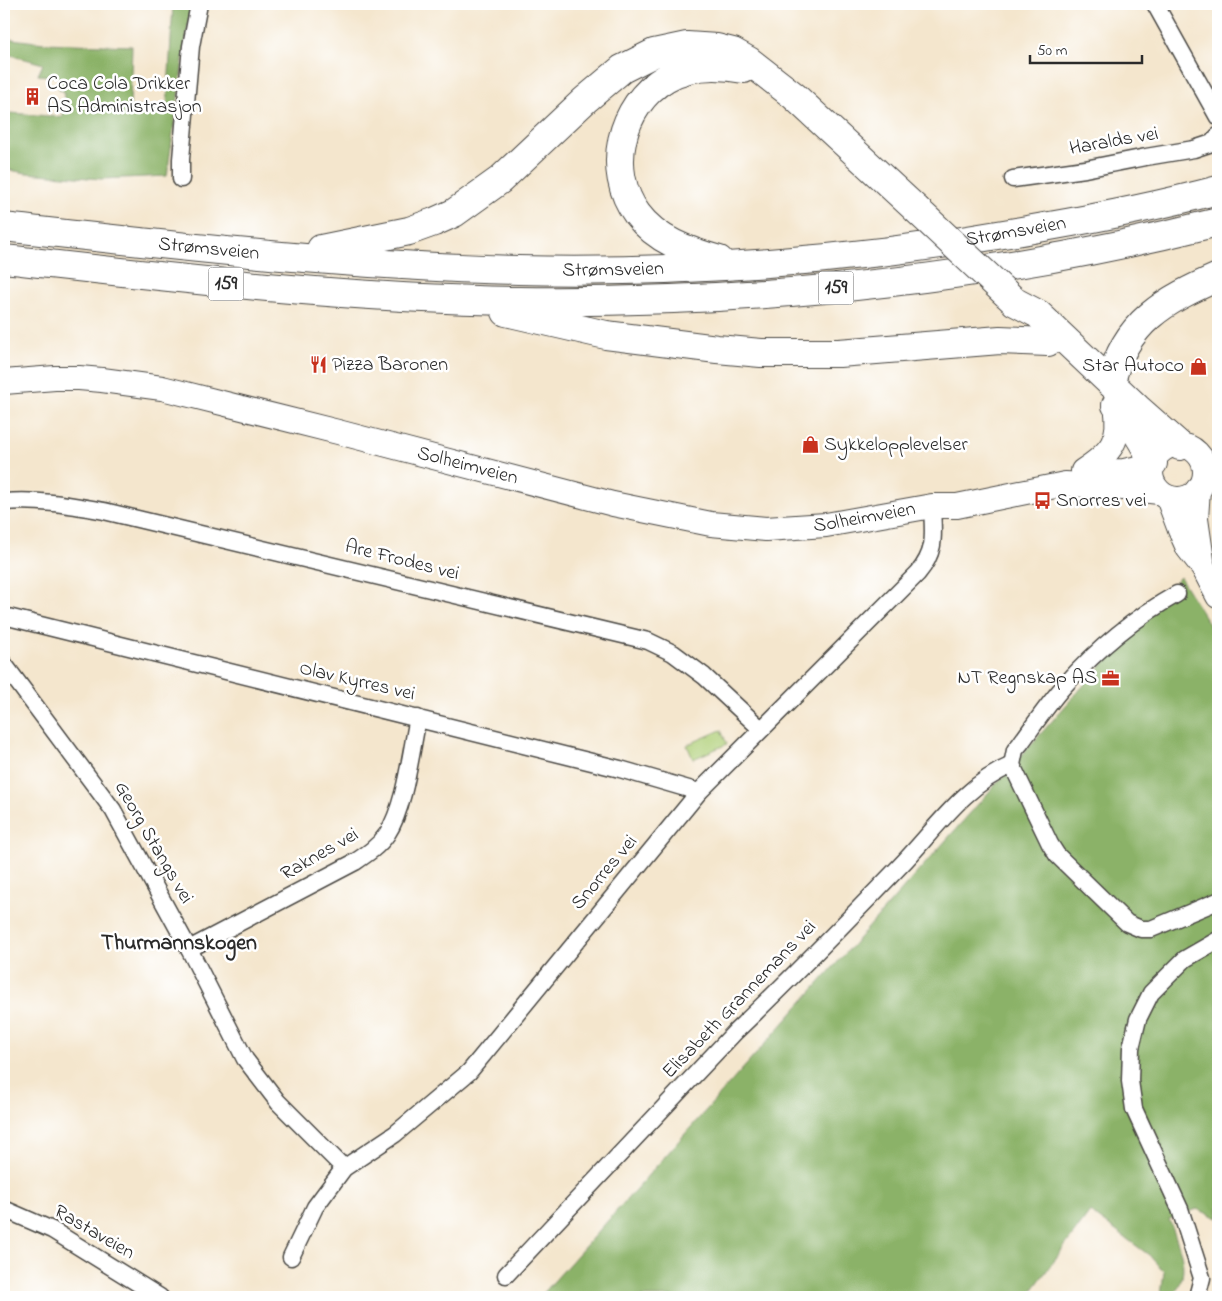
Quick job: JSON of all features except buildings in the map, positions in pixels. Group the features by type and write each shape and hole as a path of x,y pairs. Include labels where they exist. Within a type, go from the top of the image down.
{"highway":[{"path":"280,256 342,246 409,231 454,213 500,180 585,100 622,69 654,53 687,46 717,48 733,52 749,61 794,96 1014,300 1030,323 1048,342 1187,448"},
{"path":"734,264 701,255 678,246 666,240 646,224 631,204 620,175 621,143 624,130 636,106 646,94 667,77 699,67 715,66 728,66 764,72"},
{"name":"Strømsveien","path":"4,227 280,256 377,263 519,270 641,269 828,258 987,238 1122,212 1218,190"},
{"name":"Strømsveien","path":"4,259 310,292 516,302 642,300 762,295 914,279 1064,256 1218,222"},
{"path":"1114,394 1119,355 1144,319 1174,298 1218,278"},
{"path":"449,299 606,335 761,353 839,353 1000,340 1048,342"},
{"path":"1014,300 1038,314 1114,394 1146,447 1152,464"}],"main road":[{"name":"Solheimveien","path":"4,382 79,378 162,388 613,504 711,524 766,529 807,527 932,506 957,506 1065,484 1098,485 1164,495"},
{"path":"1083,472 1104,456 1115,440 1119,420 1114,394"},
{"path":"1218,452 1172,446 1164,450 1152,464 1152,482 1164,495 1188,548 1203,566 1218,596"},
{"path":"1187,448 1199,456 1206,484 1196,519 1203,566"},
{"name":"Solheimveien","path":"932,506 953,494 1049,474 1124,472 1152,464"},
{"path":"1164,495 1181,499 1194,494 1206,484"}],"street":[{"path":"181,178 191,46 199,4"},
{"path":"1154,4 1218,117"},
{"name":"Haralds vei","path":"1013,179 1085,169 1194,149 1212,143 1218,136"},
{"name":"Are Frodes vei","path":"4,502 21,500 50,502 104,511 648,641 673,653 704,676 761,729"},
{"name":"Snorres vei","path":"290,1257 315,1207 344,1168 395,1134 469,1072 699,792 926,563 933,546 932,506"},
{"path":"1177,594 1138,617 1081,668 1063,688 1020,744 1016,750 1012,765 1057,855 1127,923 1141,929 1151,928 1218,901"},
{"name":"Olav Kyrres vei","path":"4,616 620,769 699,792"},
{"name":"Georg Stangs vei","path":"4,664 113,810 189,949 245,1059 278,1102 344,1168"},
{"name":"Raknes vei","path":"189,949 355,862 376,848 387,834 399,810 418,718"},
{"name":"Elisabeth Grannemans vei","path":"506,1276 736,1031 775,994 906,859 956,804 984,779 1012,765"},
{"path":"1197,1297 1202,1278 1180,1209 1134,1109 1130,1081 1131,1048 1138,1019 1151,994 1185,959 1218,940"},
{"name":"Rastaveien","path":"4,1209 52,1230 160,1297"}],"green space":[{"path":"173,4 191,4 167,176 101,179 26,173 4,169 4,115 9,116 10,113 63,117 64,91 59,90 59,77 38,75 43,64 4,53 4,38 44,43 132,46 130,107 167,108"},
{"path":"1180,577 1218,639 1218,1218 1197,1209 1169,1219 1180,1250 1183,1269 1182,1278 1172,1297 1161,1294 1164,1272 1149,1255 1090,1212 1028,1296 992,1294 987,1297 540,1297"},
{"path":"721,730 727,744 693,759 687,745"}],"place":[{"name":"Coca Cola Drikker AS Administrasjon","path":"33,96"},
{"name":"Pizza Baronen","path":"318,365"},
{"name":"Star Autoco","path":"1198,366"},
{"name":"Sykkelopplevelser","path":"810,445"},
{"name":"Snorres vei","path":"1042,501"},
{"name":"NT Regnskap AS","path":"1111,678"}],"district":[{"name":"Thurmannskogen","path":"179,944"}]}
